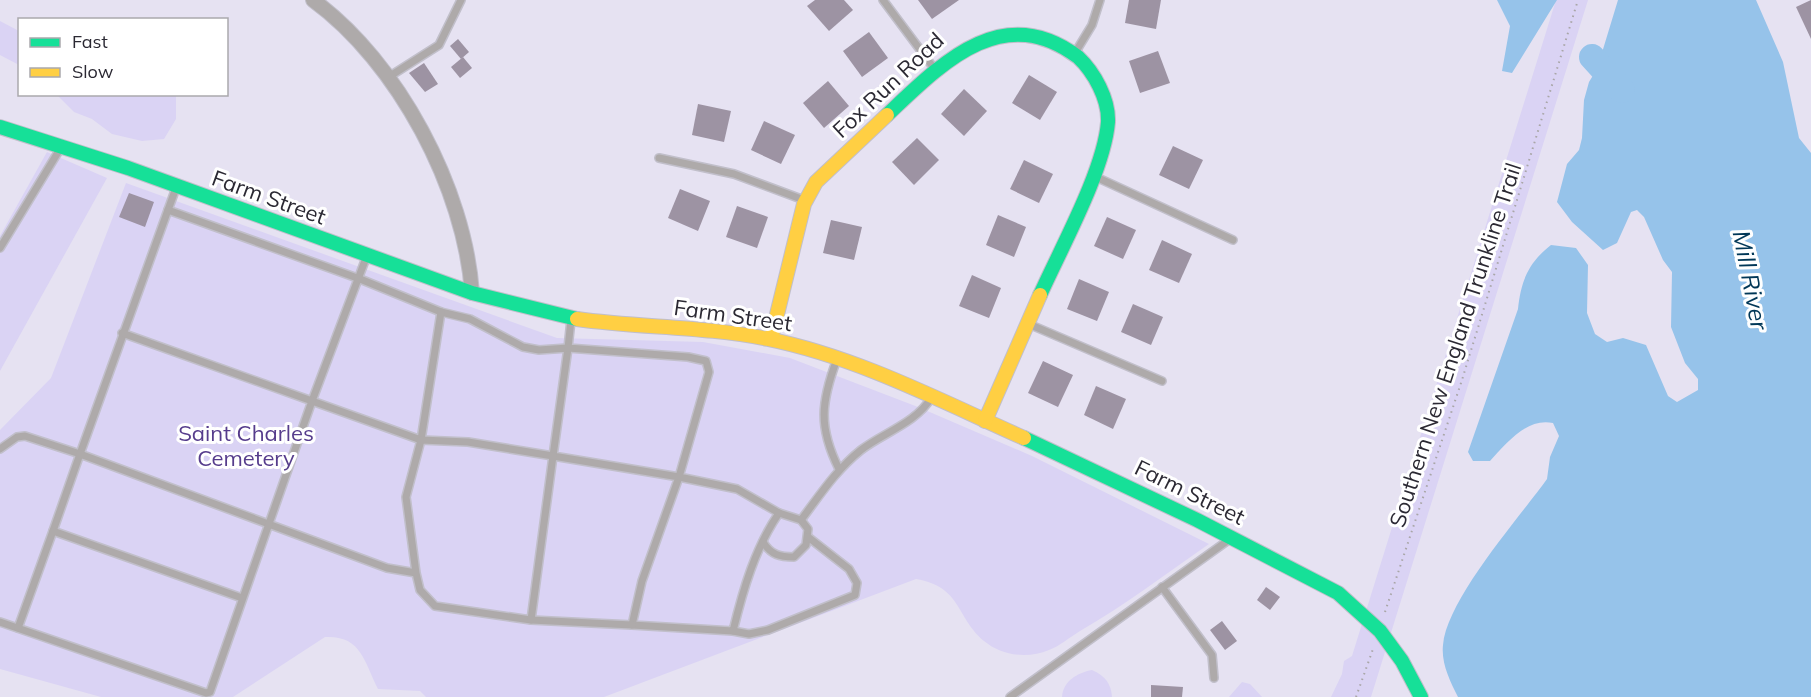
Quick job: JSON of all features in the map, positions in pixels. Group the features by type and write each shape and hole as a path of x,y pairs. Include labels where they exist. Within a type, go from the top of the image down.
{"street":[{"path":"313,0 353,34 402,97 440,171 463,237 472,294"},
{"name":"Fox Run Road","path":"771,339 806,201 821,176 935,69 971,40 999,31 1018,30 1056,39 1075,52 1097,80 1107,108 1107,137 1093,176 985,421"},
{"name":"Farm Street","path":"0,127 176,186 472,294 571,318 707,329 771,339 837,359 932,397 1086,465 1233,536 1341,594 1380,628 1421,697"}],"lane":[{"path":"387,78 439,45 461,0"},
{"path":"883,0 935,69"},
{"path":"1075,52 1092,25 1100,0"},
{"path":"0,248 62,147"},
{"path":"659,158 734,174 806,201"},
{"path":"1093,176 1233,240"},
{"path":"18,628 176,186"},
{"path":"168,210 360,279 441,312 470,319 524,347 539,350 568,348 688,357 706,361 709,372 680,477 642,581 632,625"},
{"path":"0,622 206,693 210,692 312,401 360,279 367,255"},
{"path":"441,312 421,440 406,497 420,590 435,606 531,620 733,631 749,634 768,630 855,595 857,583 849,569 808,537"},
{"path":"531,620 571,318"},
{"path":"1029,324 1162,381"},
{"path":"122,333 421,440 468,442 680,477 737,489 779,513 801,520 808,530 803,550 795,557 776,555 769,551 763,542"},
{"path":"837,359 825,403 824,425 825,439 839,468"},
{"path":"801,520 839,468 863,449 919,412 932,397"},
{"path":"0,449 17,437 25,436 80,454 387,568 416,573"},
{"path":"733,631 743,590 763,542 779,513"},
{"path":"53,531 242,598"},
{"path":"1010,697 1233,536"},
{"path":"1162,587 1212,655 1214,678"}],"path":[{"name":"Southern New England Trunkline Trail","path":"1356,697 1462,380 1578,0"}],"green space":[{"path":"1556,0 1588,0 1371,697 1331,697 1342,674 1344,661 1352,656"},
{"path":"0,21 18,30 18,64 0,55"},
{"path":"58,96 176,96 176,119 164,139 142,141 112,134 92,119 74,112"},
{"path":"47,152 107,178 0,371 0,236"},
{"name":"Saint Charles Cemetery","path":"126,183 557,338 703,342 790,358 918,407 1032,456 1209,544 1061,644 1041,653 1024,655 1007,653 991,646 975,631 950,596 931,583 916,579 604,697 426,697 420,691 378,689 365,660 354,645 346,640 325,637 233,697 101,697 0,669 0,430 51,378"},
{"path":"1092,670 1106,680 1112,697 1062,697 1068,682 1081,673"},
{"path":"1242,682 1250,684 1262,697 1229,697"}],"water":[{"path":"1497,0 1557,0 1512,73 1502,71 1510,26"},
{"path":"1618,0 1756,0 1783,62 1799,138 1811,153 1811,697 1458,697 1445,665 1443,645 1447,626 1457,605 1486,559 1547,479 1550,457 1559,436 1553,423 1543,422 1518,433 1490,461 1473,461 1468,452 1518,309 1527,273 1543,252 1551,245 1576,248 1588,265 1587,313 1595,334 1607,342 1623,338 1646,345 1668,396 1677,402 1698,390 1698,379 1685,363 1671,327 1672,272 1663,260 1644,217 1637,210 1631,212 1617,243 1603,250 1572,222 1557,202 1567,164 1579,150 1584,100 1589,82 1597,69"}],"building":[{"path":"815,0 844,0 853,10 829,31 807,6"},
{"path":"918,0 959,0 932,19"},
{"path":"1129,0 1161,0 1156,29 1125,23"},
{"path":"1811,0 1811,39 1796,7"},
{"path":"869,32 888,58 862,77 843,51"},
{"path":"458,39 469,52 461,59 450,46"},
{"path":"1158,51 1170,83 1140,93 1129,61"},
{"path":"463,57 472,68 460,78 451,67"},
{"path":"424,63 438,84 425,92 409,73"},
{"path":"1029,75 1057,92 1040,120 1012,103"},
{"path":"828,81 849,106 824,128 803,103"},
{"path":"964,89 987,111 964,136 941,114"},
{"path":"698,104 731,111 724,142 692,135"},
{"path":"764,121 795,135 781,164 751,150"},
{"path":"917,138 939,160 914,185 892,162"},
{"path":"1173,146 1203,160 1189,189 1159,175"},
{"path":"1024,160 1053,174 1039,203 1010,189"},
{"path":"680,189 710,201 698,231 668,218"},
{"path":"129,193 154,202 145,227 119,217"},
{"path":"737,206 768,217 757,248 726,237"},
{"path":"998,215 1026,227 1014,257 986,245"},
{"path":"1107,217 1136,230 1123,259 1094,246"},
{"path":"831,220 862,227 854,260 823,253"},
{"path":"1162,240 1192,254 1179,283 1149,270"},
{"path":"972,275 1001,288 989,318 959,306"},
{"path":"1079,279 1109,292 1097,321 1067,309"},
{"path":"1133,304 1163,317 1151,345 1121,332"},
{"path":"1043,361 1073,375 1058,407 1028,393"},
{"path":"1096,386 1126,399 1113,429 1084,415"},
{"path":"1266,587 1280,597 1270,610 1257,600"},
{"path":"1222,621 1237,641 1225,650 1210,630"},
{"path":"1151,685 1183,687 1182,697 1151,697"}],"waterway":[{"name":"Mill River","path":"1592,57 1622,90"}],"traffic: fast":[{"path":"887,115 951,59 974,46 998,37 1024,35 1050,41 1084,63 1095,78 1106,104 1108,122 1105,142 1090,186 1040,295"},
{"path":"0,127 128,168 472,293 577,319"},
{"path":"1024,438 1197,520 1338,593 1380,631 1402,661 1421,697"}],"traffic: slow":[{"path":"771,339 804,204 816,182 887,115"},
{"path":"985,421 1040,295"},
{"path":"577,319 720,332 768,339 801,347 898,381 1024,438"}]}
